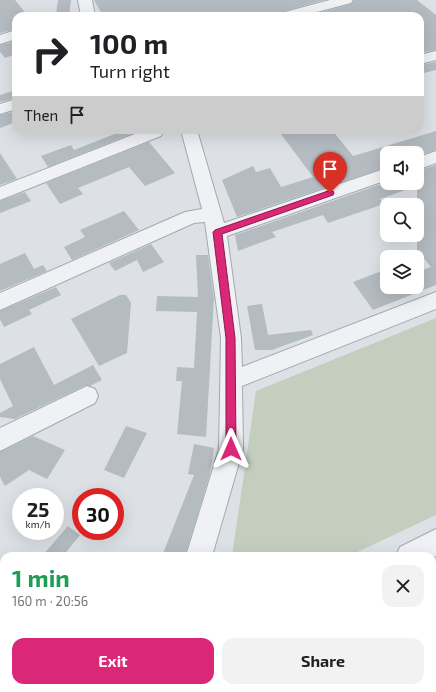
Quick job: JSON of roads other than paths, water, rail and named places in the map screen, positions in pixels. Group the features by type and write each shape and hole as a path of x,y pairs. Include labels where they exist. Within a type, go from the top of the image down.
{"street":[{"path":"301,12 346,0"},
{"path":"0,40 12,36"},
{"path":"424,59 436,55"},
{"path":"0,110 12,106"},
{"path":"0,194 150,134"},
{"path":"190,134 215,223 231,338 231,449 200,552"},
{"path":"424,161 436,157"},
{"path":"0,302 191,217 215,223 380,176"},
{"path":"231,381 436,300"},
{"path":"0,440 87,396"},
{"path":"417,552 436,542"}]}
